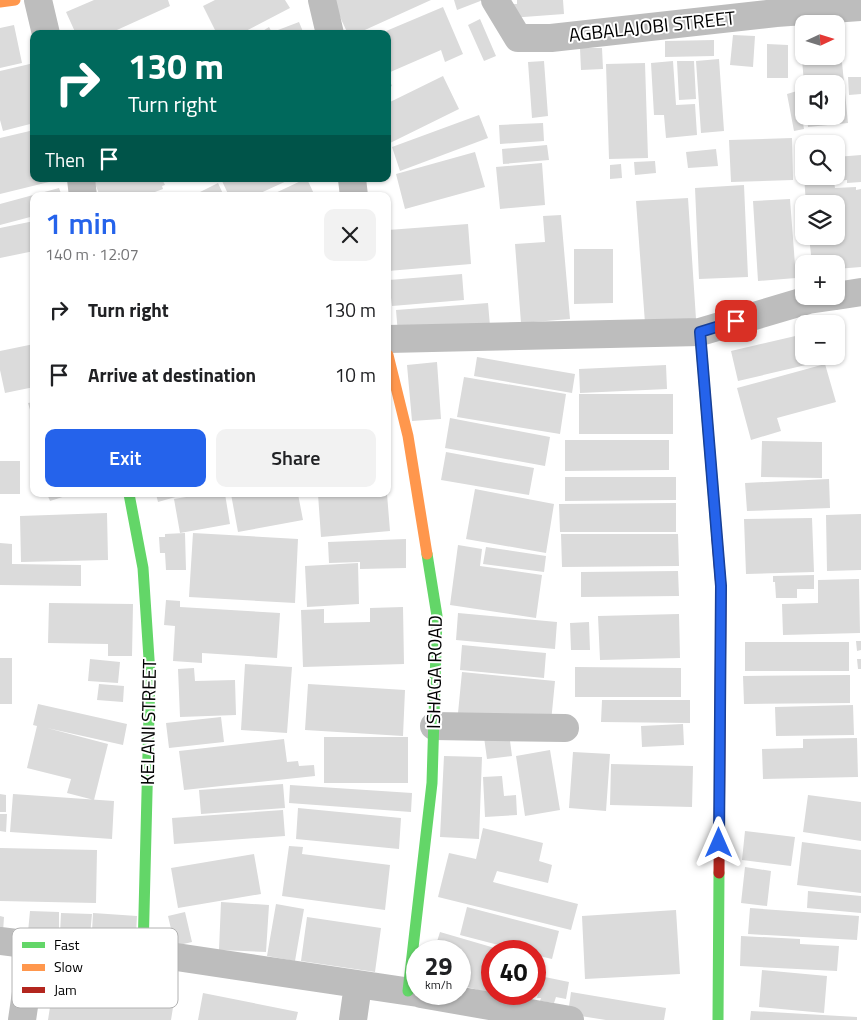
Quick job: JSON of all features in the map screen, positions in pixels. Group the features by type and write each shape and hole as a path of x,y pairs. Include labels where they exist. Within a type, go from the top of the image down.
{"street":[{"path":"0,2 15,0"},
{"path":"38,0 45,30"},
{"path":"322,0 329,30"},
{"name":"AGBALAJOBI STREET","path":"495,0 518,38 551,38 776,12 861,7"},
{"path":"845,295 861,292"},
{"path":"391,339 700,332 795,304"},
{"path":"700,332 721,586 718,1020"},
{"name":"ISHAGA ROAD","path":"391,368 408,436 437,616 432,783 420,940"},
{"name":"KELANI STREET","path":"130,497 143,568 150,674 144,928"},
{"path":"434,726 565,728"},
{"path":"178,957 406,992"},
{"path":"353,1020 358,985"},
{"path":"471,1003 570,1020"}],"building":[{"path":"94,0 168,0 170,6 117,30 74,30 66,12"},
{"path":"215,0 285,0 290,8 248,30 215,30 203,6"},
{"path":"332,0 431,0 365,30 346,30"},
{"path":"454,0 483,0 457,10"},
{"path":"517,0 563,0 564,14 510,18 509,4 517,4"},
{"path":"443,7 463,54 445,62 441,50 391,72 391,30 388,30"},
{"path":"480,19 496,56 484,61 468,25"},
{"path":"299,22 302,30 278,30"},
{"path":"14,25 22,63 0,68 0,28"},
{"path":"733,35 755,36 753,67 730,65"},
{"path":"714,40 714,56 665,57 665,41"},
{"path":"767,44 788,45 788,78 767,78"},
{"path":"580,48 602,48 603,69 581,70"},
{"path":"719,59 724,131 701,133 696,61"},
{"path":"544,61 548,116 532,118 528,62"},
{"path":"673,61 676,105 695,104 697,135 666,138 664,115 654,115 651,63"},
{"path":"677,61 694,61 696,99 679,100"},
{"path":"645,63 648,158 609,159 606,64"},
{"path":"30,64 30,124 3,131 0,120 0,71"},
{"path":"802,65 842,65 843,75 803,75"},
{"path":"443,76 459,109 391,143 391,102"},
{"path":"848,77 861,77 861,94 849,95"},
{"path":"795,92 795,125 803,125 804,129 794,131 787,94"},
{"path":"845,93 848,123 845,123"},
{"path":"479,115 488,138 400,171 392,147"},
{"path":"543,123 544,141 500,144 499,125"},
{"path":"808,125 828,125 808,127"},
{"path":"30,131 30,182 49,182 0,194 0,138"},
{"path":"792,138 793,180 731,182 729,140"},
{"path":"547,145 549,160 503,164 502,149"},
{"path":"716,149 718,166 688,168 686,152"},
{"path":"475,152 485,187 405,209 396,174"},
{"path":"861,155 861,182 847,183 847,180 845,180 845,156"},
{"path":"655,161 656,173 635,175 634,162"},
{"path":"542,163 545,205 500,209 496,167"},
{"path":"621,164 622,178 610,179 610,165"},
{"path":"94,182 164,182 165,185 162,186 163,189 155,192 98,192"},
{"path":"222,182 284,182 263,192 227,192"},
{"path":"299,182 308,182 313,192 277,192"},
{"path":"218,183 222,192 200,192"},
{"path":"744,185 748,277 699,279 695,188"},
{"path":"805,185 835,185 835,188 856,187 856,190 861,189 861,267 845,268 845,255 811,255 810,245 845,245 845,195 805,195"},
{"path":"59,188 60,192 44,192"},
{"path":"30,196 30,217 0,225 0,204"},
{"path":"688,198 696,319 645,323 636,201"},
{"path":"790,199 795,278 758,281 753,201"},
{"path":"561,215 570,319 521,323 515,244 545,242 543,216"},
{"path":"30,222 30,252 0,258 0,228"},
{"path":"468,224 471,264 391,271 391,230"},
{"path":"574,249 613,249 613,303 574,304"},
{"path":"462,274 464,300 392,306 391,280"},
{"path":"488,303 490,326 398,334 396,310"},
{"path":"795,336 795,365 806,365 738,381 731,351"},
{"path":"30,345 30,388 5,393 0,370 0,351"},
{"path":"477,357 575,374 572,393 474,376"},
{"path":"437,362 441,419 412,421 407,365"},
{"path":"666,365 667,389 580,393 579,369"},
{"path":"825,365 836,402 777,418 781,431 751,440 737,388"},
{"path":"464,377 566,394 560,434 457,417"},
{"path":"579,394 673,394 673,434 579,434"},
{"path":"450,418 550,437 545,466 445,448"},
{"path":"565,440 669,440 669,470 565,471"},
{"path":"762,441 822,442 822,478 761,477"},
{"path":"446,452 534,468 529,495 441,480"},
{"path":"0,461 20,461 20,494 0,494"},
{"path":"565,477 676,477 676,500 565,501"},
{"path":"829,479 830,508 747,511 745,483"},
{"path":"475,489 554,504 546,553 466,539"},
{"path":"48,497 63,497 50,501"},
{"path":"157,497 176,497 158,502"},
{"path":"186,497 226,497 230,524 180,533 174,499"},
{"path":"232,497 299,497 303,520 238,532"},
{"path":"318,497 387,497 390,531 321,537"},
{"path":"676,503 676,532 560,532 559,504"},
{"path":"107,513 108,560 21,562 20,516"},
{"path":"861,514 861,570 827,571 826,515"},
{"path":"812,518 814,572 746,574 744,519"},
{"path":"185,533 186,570 166,570 165,553 160,553 159,537 165,537 165,534"},
{"path":"193,533 298,539 295,603 189,597"},
{"path":"561,534 678,534 679,566 562,567"},
{"path":"406,539 406,568 360,569 360,562 329,563 328,542"},
{"path":"0,543 12,544 12,564 81,565 81,586 0,585"},
{"path":"458,545 482,549 480,566 542,575 536,618 450,605"},
{"path":"486,547 546,556 544,572 483,564"},
{"path":"358,563 359,604 307,607 305,566"},
{"path":"678,571 679,596 581,597 581,572"},
{"path":"814,575 814,589 797,589 797,598 776,598 773,576"},
{"path":"859,579 860,633 783,635 782,604 818,603 818,580"},
{"path":"166,600 180,601 180,607 280,613 277,658 202,653 202,663 173,661 175,626 164,625"},
{"path":"49,603 133,604 132,656 108,656 108,644 48,643"},
{"path":"403,607 404,664 303,667 301,610 324,609 324,623 370,622 370,608"},
{"path":"458,613 557,622 555,649 456,640"},
{"path":"679,614 680,658 600,660 598,616"},
{"path":"589,622 590,650 571,650 570,623"},
{"path":"856,641 861,641 861,650 857,651"},
{"path":"745,642 849,642 849,671 745,671"},
{"path":"462,645 546,653 544,678 460,670"},
{"path":"0,658 12,658 12,704 0,704"},
{"path":"90,659 120,662 118,683 88,681"},
{"path":"857,659 861,659 861,669 858,669"},
{"path":"245,664 292,667 287,733 241,730"},
{"path":"575,667 681,668 681,697 575,697"},
{"path":"194,668 195,681 235,680 236,715 180,717 178,669"},
{"path":"462,672 555,681 551,722 458,713"},
{"path":"850,675 850,703 744,704 743,676"},
{"path":"99,684 124,686 123,702 97,700"},
{"path":"308,684 405,690 403,736 305,730"},
{"path":"602,700 690,700 690,723 601,722"},
{"path":"38,704 127,724 123,745 47,728 108,744 94,800 67,793 71,779 27,768 37,726 33,725"},
{"path":"853,705 854,735 776,736 775,707"},
{"path":"221,717 224,742 169,748 166,723"},
{"path":"683,724 684,745 642,747 641,726"},
{"path":"509,733 512,756 487,759 484,737"},
{"path":"324,737 408,737 408,783 324,783"},
{"path":"857,738 858,777 763,779 762,749 803,748 803,739"},
{"path":"284,739 287,762 298,761 299,766 314,765 315,776 184,790 179,751"},
{"path":"550,750 560,810 525,816 516,756"},
{"path":"573,752 610,754 606,811 569,808"},
{"path":"444,756 482,757 479,839 440,837"},
{"path":"611,764 693,766 692,807 610,805"},
{"path":"502,776 504,796 516,795 517,815 485,817 483,777"},
{"path":"283,784 285,808 201,814 199,790"},
{"path":"290,785 412,793 411,812 289,803"},
{"path":"0,794 6,795 6,812 0,812"},
{"path":"13,794 114,801 112,839 10,832"},
{"path":"808,795 861,802 861,841 803,832"},
{"path":"298,808 401,818 399,849 296,839"},
{"path":"283,810 285,836 174,844 172,818"},
{"path":"0,814 7,814 6,832 0,831"},
{"path":"483,828 543,843 539,861 552,865 548,883 497,871 493,882 578,904 571,930 438,897 449,853 476,859"},
{"path":"745,831 795,837 791,866 742,860"},
{"path":"802,842 861,850 861,893 797,885"},
{"path":"289,846 303,847 302,854 390,865 385,910 282,896"},
{"path":"0,848 97,850 96,903 0,901"},
{"path":"254,854 261,894 178,908 171,868"},
{"path":"745,867 771,871 767,906 741,903"},
{"path":"808,891 861,896 861,913 807,908"},
{"path":"221,902 269,905 266,952 219,950"},
{"path":"276,904 304,909 295,961 267,956"},
{"path":"467,907 559,931 552,959 546,958 546,940 481,940 460,935"},
{"path":"750,908 859,916 857,940 748,934"},
{"path":"676,910 680,974 585,979 582,916"},
{"path":"30,911 59,912 59,928 28,928"},
{"path":"185,912 192,942 178,945 178,928 171,928 168,916"},
{"path":"61,913 92,914 91,928 60,928"},
{"path":"93,913 137,916 136,928 92,928"},
{"path":"0,916 4,917 3,932 0,932"},
{"path":"307,917 381,928 375,972 301,961"},
{"path":"440,932 467,940 437,940"},
{"path":"741,936 800,939 800,944 839,946 837,971 740,966"},
{"path":"471,941 481,944 481,991 471,988"},
{"path":"762,970 827,976 824,1013 759,1007"},
{"path":"546,977 569,982 566,999 556,997 554,1003 546,1002"},
{"path":"571,992 666,1008 664,1020 606,1020 568,1014"},
{"path":"203,993 298,1012 296,1020 198,1020"},
{"path":"50,1008 173,1008 171,1020 48,1020"},
{"path":"751,1011 857,1017 857,1020 750,1020"}],"traffic: fast":[{"path":"700,332 717,539"},
{"path":"130,497 143,568 150,674 144,928"},
{"path":"414,940 432,783 437,616 427,554"},
{"path":"718,1020 719,873"}],"traffic: slow":[{"path":"0,2 15,0"},
{"path":"391,367 408,436 427,554"}],"traffic: jam":[{"path":"717,539 721,587 719,873"}],"route":[{"path":"719,843 721,586 700,332 736,321"}]}
